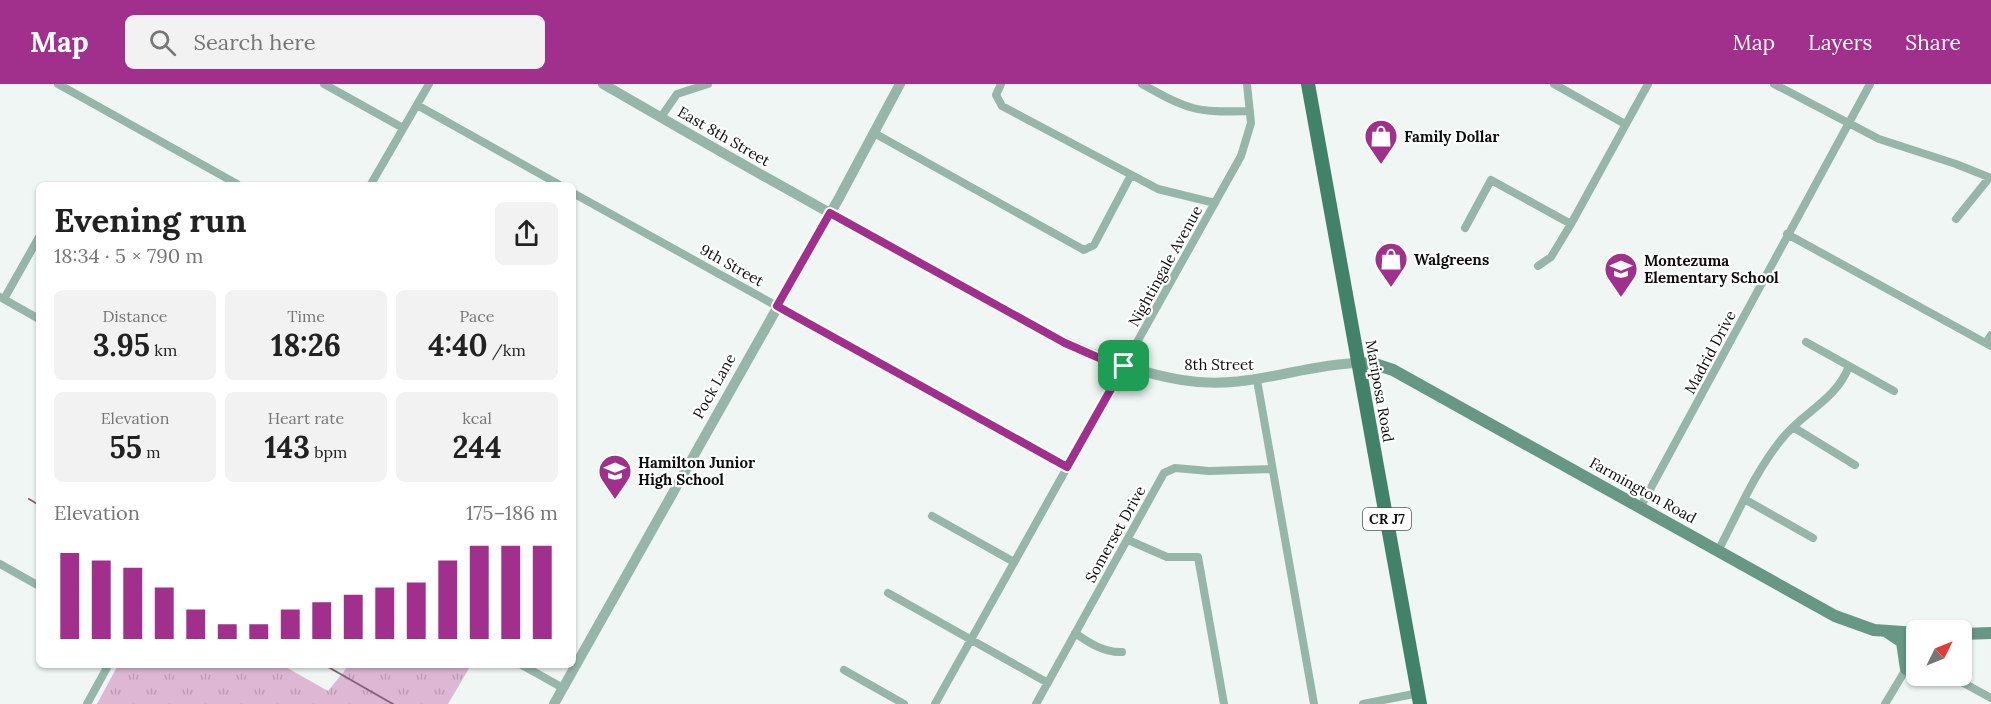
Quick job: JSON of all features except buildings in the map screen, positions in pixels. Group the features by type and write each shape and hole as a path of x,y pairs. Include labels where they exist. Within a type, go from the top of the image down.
{"main road":[{"name":"Mariposa Road","path":"1308,84 1419,699"},
{"name":"Farmington Road","path":"1357,363 1375,364 1393,370 1719,549 1835,616 1851,623 1883,631 1906,632"},
{"path":"1883,631 1896,636 1902,642 1906,669"},
{"path":"1972,634 1991,633"}],"street":[{"path":"58,84 233,182"},
{"path":"324,84 403,128"},
{"path":"372,182 429,84"},
{"name":"East 8th Street","path":"603,84 830,213"},
{"path":"662,117 677,94 708,84"},
{"name":"Pock Lane","path":"576,665 900,84"},
{"path":"1001,84 996,95 1002,106 1158,189 1215,203"},
{"path":"1142,84 1192,109 1212,112 1250,111"},
{"name":"Nightingale Avenue","path":"935,704 1215,203 1247,140 1251,123 1246,84"},
{"path":"1554,84 1625,124"},
{"path":"1538,266 1551,257 1571,224 1648,84"},
{"path":"1774,84 1879,139 1956,164 1990,178 1956,219"},
{"name":"Madrid Drive","path":"1641,506 1870,84"},
{"path":"417,105 554,182"},
{"path":"874,133 1084,250 1094,245 1131,175"},
{"path":"1465,228 1491,180 1571,224"},
{"name":"9th Street","path":"576,195 1067,467"},
{"name":"8th Street","path":"830,213 1065,343 1113,364 1182,380 1257,380 1357,363"},
{"path":"1787,234 1989,342"},
{"path":"36,242 2,298 36,317"},
{"path":"1806,342 1894,391"},
{"path":"1719,549 1775,447 1793,427 1834,392 1849,366"},
{"path":"1257,380 1314,704"},
{"path":"1793,427 1855,465"},
{"name":"Somerset Drive","path":"1036,704 1167,470 1175,468 1209,471 1272,469"},
{"path":"1746,500 1813,538"},
{"path":"932,516 1014,562"},
{"path":"1128,540 1167,556 1198,557 1224,704"},
{"path":"0,564 36,584"},
{"path":"888,593 1048,682"},
{"path":"1075,633 1094,645 1115,653 1122,652"},
{"path":"87,704 107,668"},
{"path":"527,668 563,688"},
{"name":"Pock Lane","path":"554,704 574,668"},
{"path":"1885,704 1906,669"},
{"path":"844,670 904,704"},
{"path":"1969,686 1991,698"},
{"path":"1363,704 1419,699"}],"green space":[{"path":"116,668 287,668 328,691 347,668 469,668 448,704 97,704"}],"waterway":[{"path":"29,499 36,503"},
{"path":"330,668 393,704"}],"place":[{"name":"Family Dollar","path":"1381,165"},
{"name":"Walgreens","path":"1391,288"},
{"name":"Montezuma Elementary School","path":"1621,298"},
{"name":"Hamilton Junior High School","path":"615,500"}],"route":[{"path":"830,213 1065,343 1113,364 1124,366 1067,467 777,306 830,213"}]}
